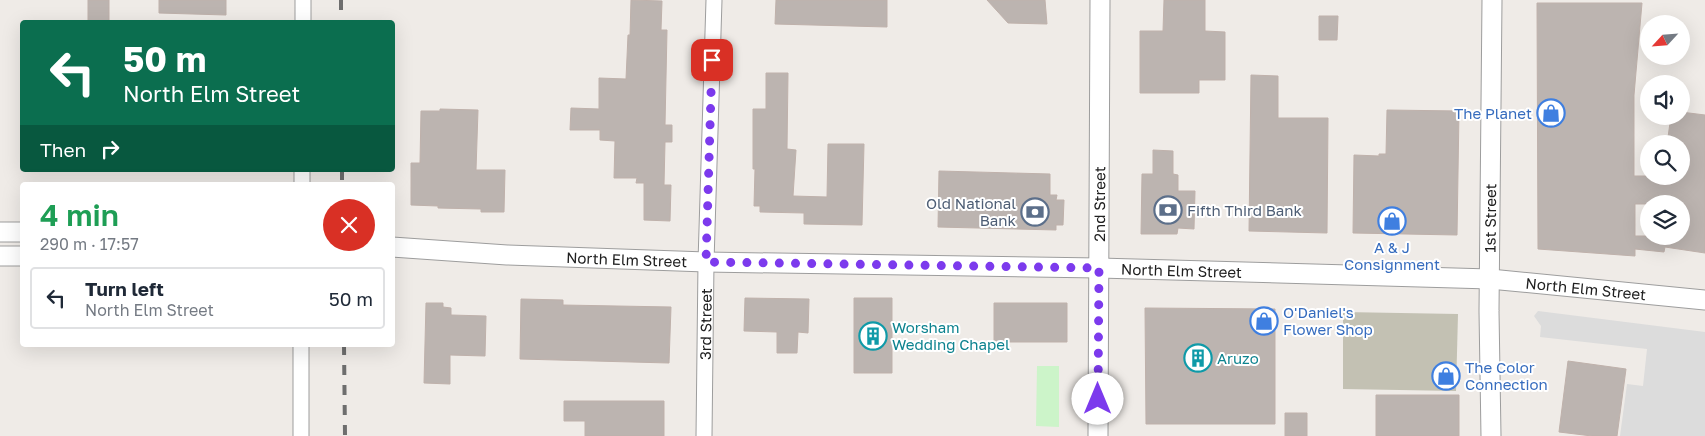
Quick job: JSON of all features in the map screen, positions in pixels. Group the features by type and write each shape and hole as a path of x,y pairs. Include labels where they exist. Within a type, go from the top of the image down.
{"street":[{"path":"303,0 303,20"},
{"name":"3rd Street","path":"704,436 706,262 714,0"},
{"name":"2nd Street","path":"1098,436 1100,0"},
{"name":"1st Street","path":"1491,436 1492,0"},
{"path":"0,232 20,232"},
{"name":"North Elm Street","path":"395,247 507,255 706,262 1099,268 1490,280 1705,300"},
{"name":"North Elm Street","path":"395,258 507,255"},
{"path":"0,256 20,256"},
{"path":"301,347 301,436"}],"shaded area":[{"path":"1538,311 1705,332 1705,436 1620,436 1627,384 1643,386 1647,349 1540,337 1541,326 1534,316"},
{"path":"1343,312 1458,314 1456,391 1343,389"}],"green space":[{"path":"1037,366 1059,366 1059,427 1036,426"}],"building":[{"path":"88,0 109,0 109,20 88,20"},
{"path":"159,0 226,0 226,15 159,13"},
{"path":"631,0 662,1 661,30 667,30 665,125 672,125 672,142 665,142 664,185 671,185 670,221 644,220 644,183 636,183 637,178 614,178 615,141 600,140 600,130 570,130 571,108 599,109 599,78 626,79"},
{"path":"776,0 887,0 887,27 775,24"},
{"path":"987,0 1045,0 1047,24 1008,23"},
{"path":"1164,0 1205,0 1205,31 1225,32 1225,80 1199,80 1199,93 1140,93 1140,31 1163,31"},
{"path":"1537,3 1642,3 1634,95 1634,176 1640,176 1640,185 1690,185 1690,135 1668,135 1670,125 1690,125 1690,113 1705,115 1705,253 1665,247 1664,252 1635,249 1635,256 1538,249"},
{"path":"1319,16 1338,16 1337,40 1319,40"},
{"path":"766,73 788,73 787,149 796,150 793,196 827,197 828,144 864,144 862,225 804,224 804,213 760,212 760,206 754,206 753,109 766,109"},
{"path":"1251,75 1278,76 1278,118 1328,118 1327,233 1249,231"},
{"path":"440,109 478,110 476,170 505,170 504,212 481,212 481,209 411,205 411,163 420,163 421,111 440,111"},
{"path":"1387,110 1459,111 1457,235 1353,233 1354,155 1379,156 1379,154 1386,154"},
{"name":"Fifth Third Bank","path":"1153,150 1173,151 1173,174 1178,175 1178,191 1195,191 1194,229 1178,228 1177,234 1141,234 1142,174 1153,174"},
{"path":"939,171 1050,174 1050,195 1057,195 1056,200 1064,200 1063,225 1056,225 1056,230 938,227"},
{"path":"745,298 809,299 808,333 798,332 797,353 777,353 777,332 744,331"},
{"name":"Worsham Wedding Chapel","path":"854,298 892,298 892,373 854,373"},
{"path":"521,299 563,300 563,305 671,307 669,363 520,359"},
{"path":"426,303 443,303 443,307 451,308 451,315 486,316 485,356 450,355 450,384 424,383"},
{"path":"994,303 1067,303 1067,342 994,342"},
{"path":"1145,308 1275,309 1275,424 1146,424"},
{"path":"1568,361 1626,369 1617,436 1592,436 1559,432"},
{"path":"1376,395 1459,395 1459,436 1376,436"},
{"path":"564,401 664,401 664,436 585,436 585,421 564,421"},
{"path":"1285,413 1307,413 1307,436 1285,436"}],"railway":[{"path":"341,0 341,20"},
{"path":"342,172 342,182"},
{"path":"344,347 345,436"}],"place":[{"name":"The Planet","path":"1551,113"},
{"name":"Fifth Third Bank","path":"1168,210"},
{"name":"Old National Bank","path":"1035,212"},
{"name":"A & J Consignment","path":"1392,221"},
{"name":"O'Daniel's Flower Shop","path":"1264,321"},
{"name":"Worsham Wedding Chapel","path":"873,336"},
{"name":"Aruzo","path":"1198,358"},
{"name":"The Color Connection","path":"1446,376"}],"route":[{"path":"712,60 706,262 1099,268 1098,399"}]}
